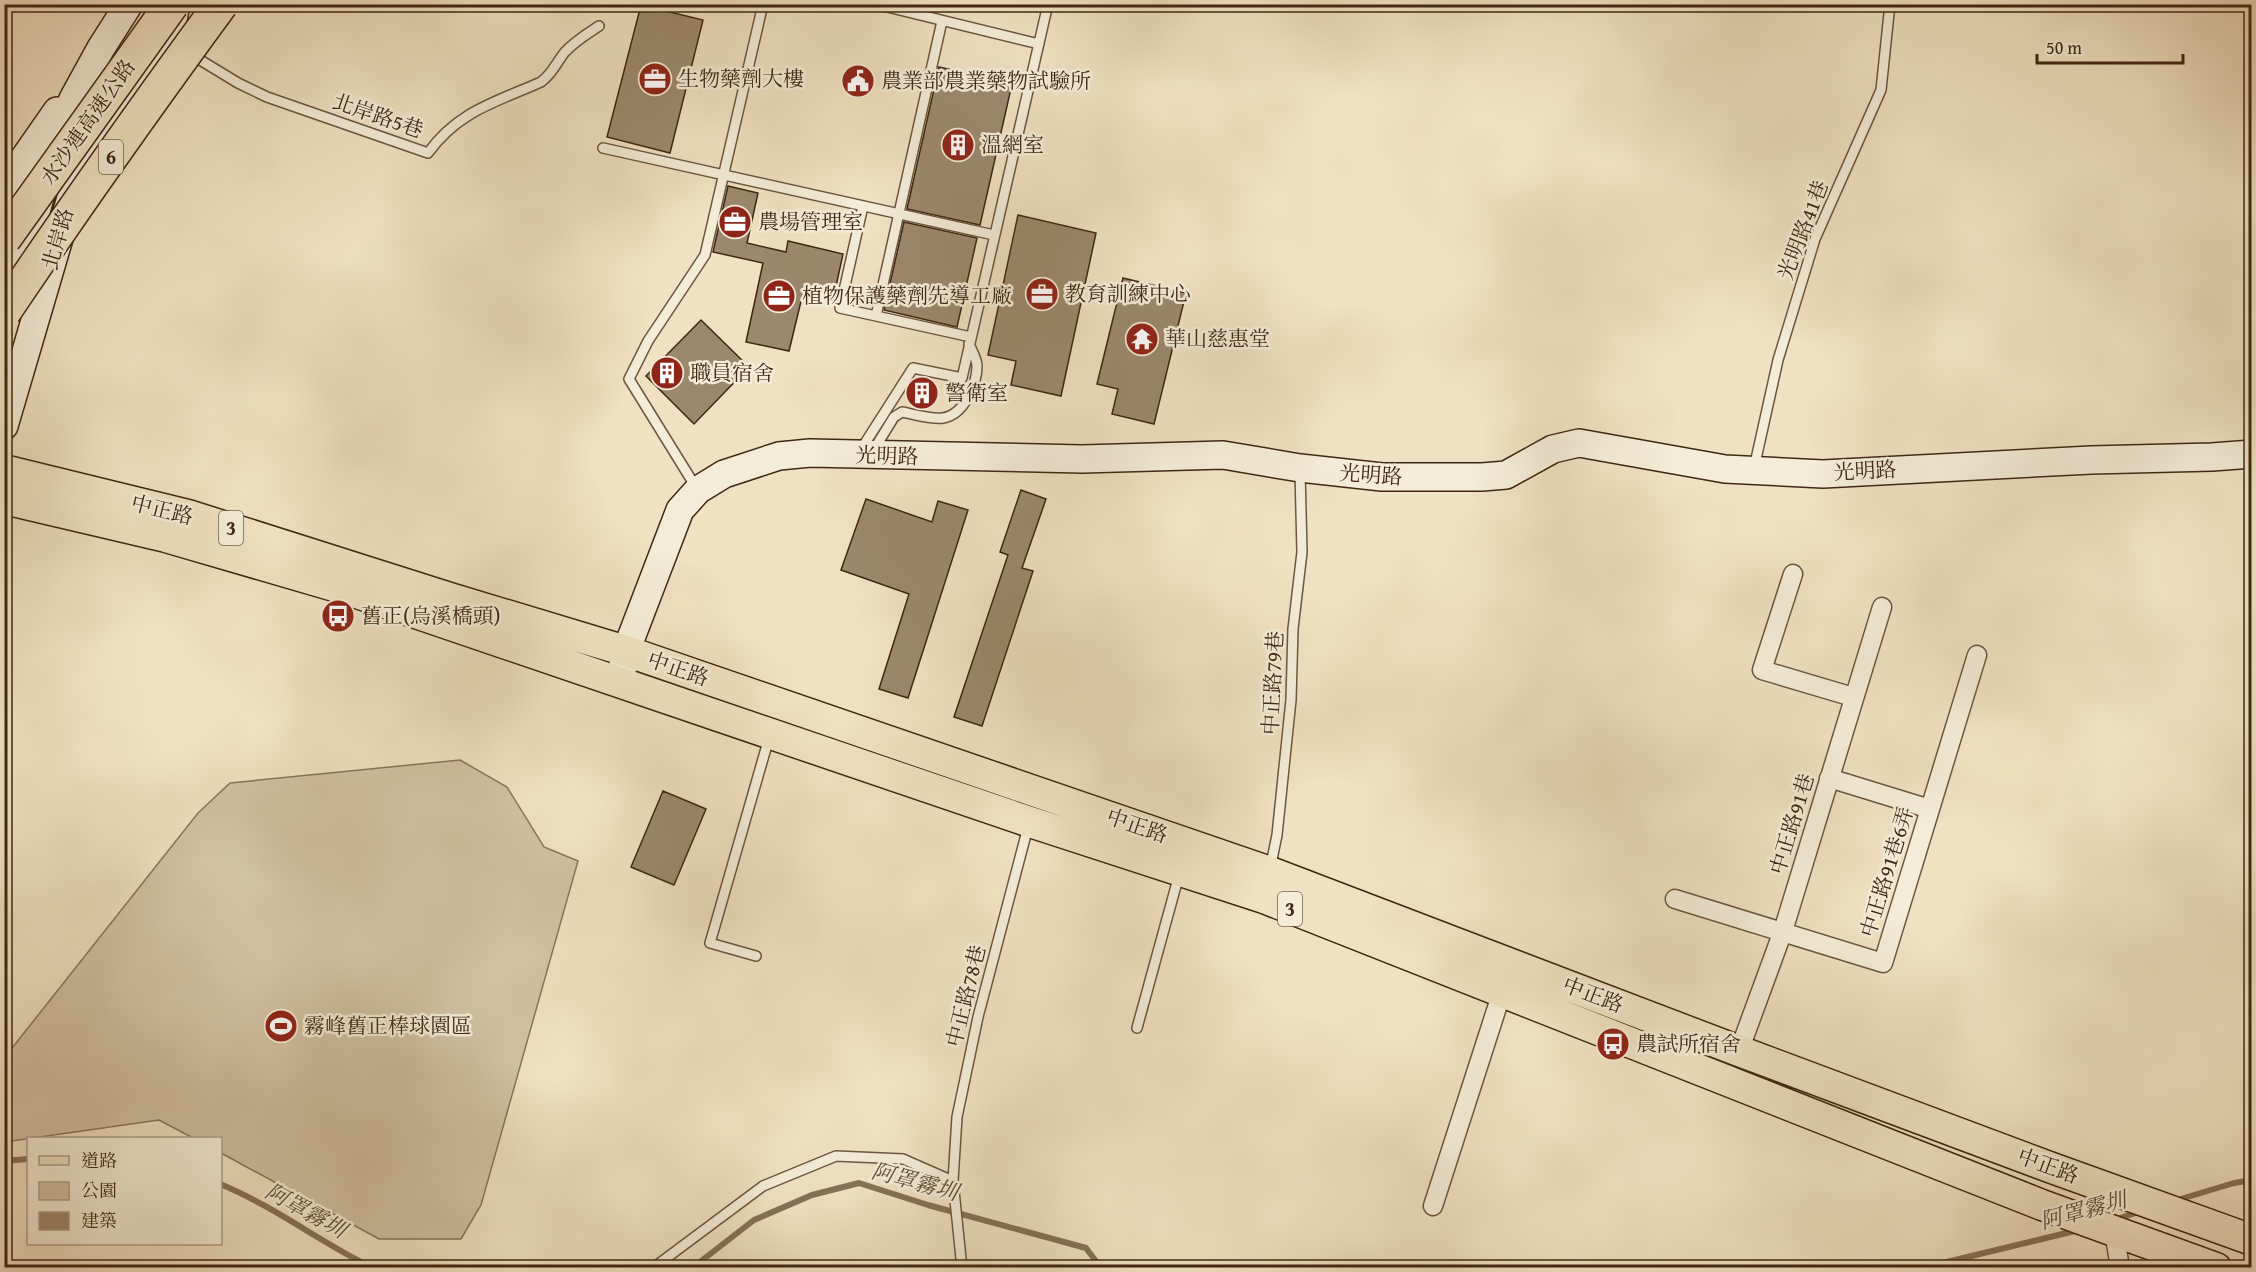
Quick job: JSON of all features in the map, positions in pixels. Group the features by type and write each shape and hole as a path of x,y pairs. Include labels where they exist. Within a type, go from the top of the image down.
{"highway":[{"name":"水沙連高速公路","path":"4,239 174,4"},
{"name":"水沙連高速公路","path":"4,312 221,4"}],"main road":[{"name":"中正路","path":"4,471 188,515 442,596 626,651 1267,885 1739,1051 2252,1240"},
{"name":"中正路","path":"4,499 166,537 348,590 1030,822 1181,870 1267,885 1502,992 2042,1205 2216,1268"},
{"path":"1730,1082 1739,1051"},
{"path":"2042,1205 2052,1168"}],"street":[{"name":"北岸路","path":"4,426 80,167 169,41 174,4"},
{"path":"169,41 195,4"},
{"name":"北岸路","path":"4,319 58,135 73,99 100,48 132,15"},
{"path":"4,187 100,48"},
{"name":"光明路","path":"620,681 626,651 680,510 698,490 724,474 779,456 810,453 1082,459 1222,455 1300,468 1382,477 1482,477 1506,475 1553,449 1579,443 1725,469 1823,474 2091,459 2252,454"},
{"path":"1793,574 1762,670 1853,697"},
{"name":"中正路91巷","path":"1739,1051 1783,931 1882,607"},
{"name":"中正路91巷6弄","path":"1675,899 1883,963 1977,655"},
{"path":"1829,778 1930,808"},
{"path":"1433,1206 1502,992"},
{"path":"2114,1231 2120,1268"}],"lane":[{"path":"698,490 629,379 648,341 705,255 763,4"},
{"path":"875,4 1039,44"},
{"path":"864,455 913,368 962,378 1048,4"},
{"name":"光明路41巷","path":"1754,471 1778,360 1815,239 1881,90 1890,4"},
{"name":"北岸路5巷","path":"132,15 169,41 238,83 267,97 428,153 441,135 460,119 541,82 552,73 559,60 578,40 599,26"},
{"path":"876,316 942,21"},
{"path":"603,148 994,235"},
{"path":"863,206 840,308 970,341"},
{"path":"864,455 894,417 902,412 943,418 959,409 973,388 976,376 977,363 970,341"},
{"name":"中正路79巷","path":"1267,885 1275,854 1291,700 1293,629 1302,552 1300,468"},
{"path":"756,956 710,943 770,733"},
{"name":"中正路78巷","path":"962,1268 953,1181 957,1117 975,1028 1030,822"},
{"path":"1137,1028 1181,870"},
{"path":"653,1268 763,1186 836,1156 903,1160 953,1181"}],"green space":[{"name":"霧峰舊正棒球園區","path":"460,760 507,787 544,847 578,861 481,1205 461,1239 379,1239 222,1154 222,1137 191,1137 159,1120 27,1137 27,1139 5,1142 5,1057 198,813 230,783"}],"building":[{"name":"生物藥劑大樓","path":"641,5 703,20 670,153 607,137"},
{"name":"溫網室","path":"939,67 1012,84 980,225 907,209"},
{"name":"植物保護藥劑先導工廠","path":"728,186 758,193 747,243 786,252 788,241 843,254 833,300 803,293 789,351 746,342 763,263 713,252"},
{"name":"教育訓練中心","path":"1018,215 1096,233 1061,396 1011,385 1016,361 988,355"},
{"path":"904,222 977,238 957,327 884,310"},
{"name":"華山慈惠堂","path":"1123,278 1186,293 1154,424 1112,414 1118,389 1097,384"},
{"name":"職員宿舍","path":"701,320 749,367 694,424 646,376"},
{"name":"警衛室","path":"912,382 937,388 933,403 908,398"},
{"path":"1021,490 1046,499 1022,568 1033,571 982,726 954,717 1008,555 1000,552"},
{"path":"866,499 932,522 938,501 968,510 908,698 879,689 909,594 841,570"},
{"path":"663,791 706,809 674,885 631,867"}],"waterway":[{"name":"阿罩霧圳","path":"4,1161 27,1159"},
{"name":"阿罩霧圳","path":"2174,1201 2252,1180"},
{"name":"阿罩霧圳","path":"656,1267 696,1265 754,1220 812,1195 859,1183 928,1205 1086,1248 1101,1268"},
{"name":"阿罩霧圳","path":"222,1185 259,1203 373,1268"},
{"name":"阿罩霧圳","path":"2114,1220 2142,1211"},
{"name":"阿罩霧圳","path":"1922,1268 2079,1230"}],"place":[{"name":"生物藥劑大樓","path":"655,79"},
{"name":"農業部農業藥物試驗所","path":"858,81"},
{"name":"溫網室","path":"958,145"},
{"name":"農場管理室","path":"735,222"},
{"name":"教育訓練中心","path":"1042,294"},
{"name":"植物保護藥劑先導工廠","path":"779,296"},
{"name":"華山慈惠堂","path":"1142,339"},
{"name":"職員宿舍","path":"667,373"},
{"name":"警衛室","path":"922,393"},
{"name":"舊正(烏溪橋頭)","path":"338,616"},
{"name":"霧峰舊正棒球園區","path":"281,1026"},
{"name":"農試所宿舍","path":"1613,1044"}]}
